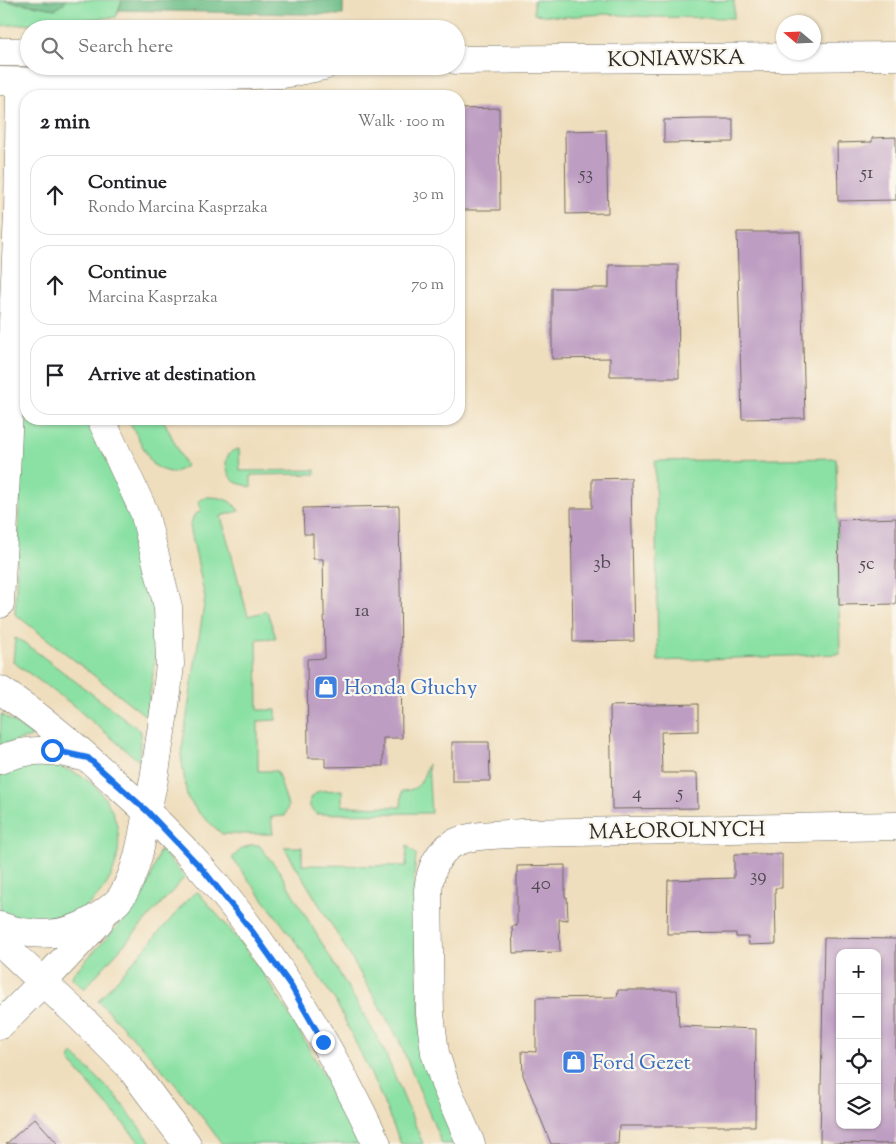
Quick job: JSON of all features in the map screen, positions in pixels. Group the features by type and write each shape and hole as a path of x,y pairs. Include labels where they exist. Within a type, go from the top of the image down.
{"main road":[{"path":"0,52 20,52"},
{"name":"KONIAWSKA","path":"465,60 896,56"},
{"path":"0,604 18,214 17,76 58,82 256,75"},
{"path":"0,266 11,246 18,214"},
{"path":"0,321 8,339 10,359"},
{"path":"0,1025 43,982 113,906 125,890 134,871 144,832 170,664 168,607 144,512 105,425"},
{"path":"0,690 47,724 88,758 147,811 204,871 252,931 291,986 351,1090 377,1144"},
{"path":"0,760 34,750 52,750 88,758"},
{"name":"MAŁOROLNYCH","path":"471,1144 445,1084 435,1054 430,1014 428,890 430,874 440,852 458,840 477,836 523,833 896,826"},
{"path":"0,926 42,934 63,933 90,922 113,906"},
{"path":"0,942 129,1066 187,1144"}],"green space":[{"path":"0,0 56,9 67,0 122,0 116,17 77,20 20,20 20,24 0,26"},
{"path":"2,0 67,0 56,9"},
{"path":"122,0 343,0 343,15 119,10"},
{"path":"534,0 734,0 734,18 651,17 604,14 564,17 534,14"},
{"path":"22,425 89,425 131,514 149,575 153,596 156,638 155,659 146,716 15,614"},
{"path":"131,425 166,425 186,466 174,473 162,470 152,464"},
{"path":"239,449 240,471 315,470 315,474 251,475 251,487 238,483 230,476 226,463 228,455 234,450"},
{"path":"836,458 840,654 658,661 655,461"},
{"path":"207,497 225,500 233,504 239,511 221,516 248,616 267,611 276,638 257,639 258,710 276,710 276,720 258,721 258,771 277,771 288,806 285,816 271,817 273,834 222,834 199,813 187,797 181,755 205,598 190,526 194,515 201,511 198,501"},
{"path":"15,638 22,641 141,731 139,761 69,702 13,662"},
{"path":"1,714 31,734 32,737 0,745"},
{"path":"40,764 60,767 84,778 96,787 109,805 116,822 119,840 117,858 112,874 103,890 91,902 76,913 59,919 36,921 21,919 0,910 0,776 22,767"},
{"path":"428,764 431,813 316,814 310,807 310,798 319,791 342,790 342,806 401,807 402,791 413,789 420,783"},
{"path":"250,845 259,845 280,872 374,1032 384,1050 423,1144 401,1144 377,1087 336,1002 298,945 232,858 241,849"},
{"path":"407,845 416,854 414,878 421,1036 458,1144 442,1144 398,1038 284,847 302,847 302,865 406,866"},
{"path":"160,849 185,877 84,989 72,978 73,974 140,902"},
{"path":"198,892 244,947 272,987 312,1053 359,1144 222,1144 163,1070 98,1001 193,894"},
{"path":"72,1053 116,1096 152,1144 141,1144 70,1062"}],"building":[{"path":"499,108 500,210 465,210 465,109"},
{"path":"733,119 733,142 664,143 664,120"},
{"path":"606,130 608,213 566,214 565,131"},
{"path":"896,137 896,200 838,201 837,143 872,142 872,138"},
{"path":"737,232 800,232 805,418 742,419"},
{"path":"609,265 678,265 679,378 610,376 610,358 552,359 552,288 609,288"},
{"path":"631,478 634,641 573,642 571,508 592,508 592,479"},
{"path":"399,506 402,738 383,738 383,766 325,767 325,758 308,758 307,659 325,658 323,559 313,559 313,534 304,534 303,508"},
{"path":"896,518 896,604 839,605 838,520"},
{"path":"698,704 698,731 661,732 662,773 697,773 698,808 612,809 610,706"},
{"path":"452,742 489,742 490,781 452,781"},
{"path":"734,854 782,854 782,888 775,888 776,944 749,945 748,937 736,937 736,933 667,934 668,880 734,878"},
{"path":"565,865 565,897 567,897 568,920 559,919 560,952 513,953 512,926 517,926 517,866"},
{"path":"824,938 896,939 896,1144 820,1143"},
{"path":"618,990 677,990 679,1026 756,1029 755,1126 619,1126 618,1144 551,1144 523,1075 522,1051 536,1052 536,998 617,997"},
{"path":"35,1118 58,1144 6,1144"}],"place":[{"name":"Honda Głuchy","path":"326,687"},
{"name":"Ford Gezet","path":"574,1062"}],"route":[{"path":"52,750 88,758 147,811 204,871 252,931 291,986 323,1042"}]}
